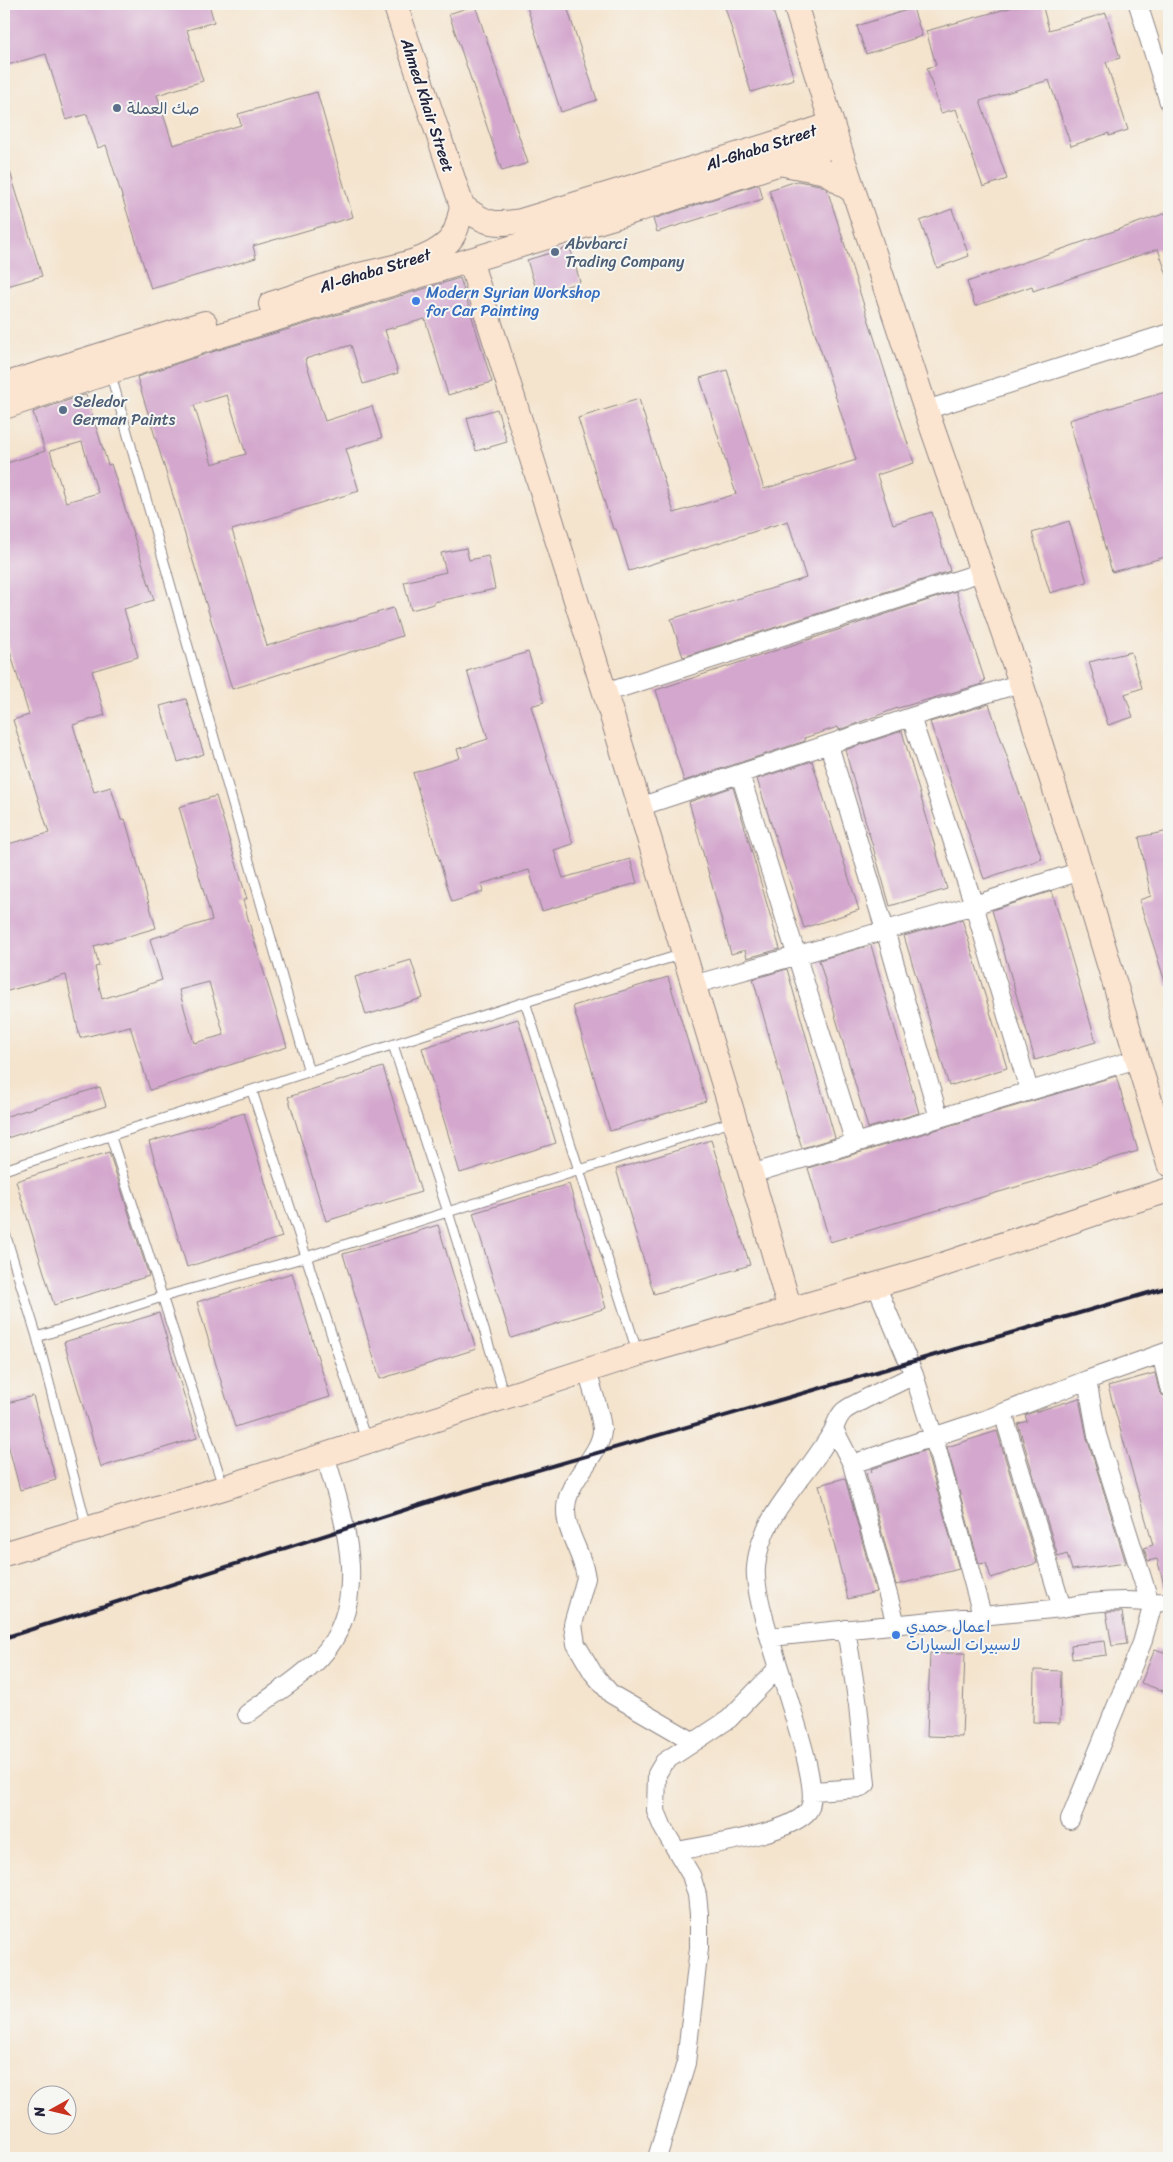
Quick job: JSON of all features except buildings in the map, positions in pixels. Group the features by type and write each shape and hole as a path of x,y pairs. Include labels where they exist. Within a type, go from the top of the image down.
{"street":[{"name":"Ahmed Khair Street","path":"394,4 462,206"},
{"path":"795,4 835,134 926,410 1021,682 1081,871 1169,1164"},
{"path":"1138,4 1169,102"},
{"name":"Al-Ghaba Street","path":"4,385 421,258 436,252 448,243 456,230 462,206 485,221 506,223 521,221 633,199 780,163 835,134"},
{"name":"Al-Ghaba Street","path":"4,407 208,339 470,260 779,142 835,134"},
{"path":"780,163 826,172 854,192"},
{"path":"470,260 605,694 751,1174 790,1310"},
{"path":"926,410 1169,333"},
{"path":"605,694 982,572"},
{"path":"639,807 1021,682"},
{"path":"911,717 974,905 1030,1090"},
{"path":"829,745 886,930 939,1118"},
{"path":"740,774 855,1143"},
{"path":"693,985 974,905 1081,871"},
{"path":"751,1174 1137,1059"},
{"path":"4,1554 223,1488 638,1354 927,1270 1169,1190"},
{"path":"876,1285 914,1374 934,1438 982,1616"},
{"path":"852,1464 934,1438 1087,1380 1165,1353 1169,1387"},
{"path":"587,1371 602,1431 598,1443 570,1490 566,1505 569,1530 585,1570 586,1578 574,1618 575,1638 592,1673 611,1694 694,1742"},
{"path":"677,1851 780,1828 799,1819 811,1806 813,1791 809,1768 791,1704 778,1668 756,1585 759,1547 766,1529 779,1506 818,1454 844,1411 914,1374"},
{"path":"1070,1820 1158,1603 1097,1435 1087,1380"},
{"path":"1003,1413 1062,1608"},
{"path":"834,1429 852,1464 896,1624"},
{"path":"247,1714 319,1659 329,1646 345,1616 350,1598 350,1559 339,1500 325,1455"},
{"path":"771,1637 1062,1608 1083,1603 1125,1601 1158,1603"},
{"path":"813,1791 861,1788 866,1784 858,1705 846,1629"},
{"path":"657,2158 686,2063 699,1948 699,1914 691,1875 663,1828 656,1811 657,1774 664,1762 729,1719 778,1668"}],"lane":[{"path":"110,372 309,1072"},
{"path":"4,1170 525,1002 683,954"},
{"path":"525,1002 638,1354"},
{"path":"393,1045 448,1212 504,1398"},
{"path":"252,1091 366,1442"},
{"path":"37,1337 162,1297 306,1257 735,1121"},
{"path":"111,1136 223,1488"},
{"path":"4,1230 37,1337 87,1528"}],"railway":[{"path":"4,1638 445,1497 1169,1287"}],"place":[{"name":"صك العملة","path":"117,108"},
{"name":"Abvbarci Trading Company","path":"555,252"},
{"name":"Modern Syrian Workshop for Car Painting","path":"416,301"},
{"name":"Seledor German Paints","path":"63,410"},
{"name":"اعمال حمدي لاسبيرات السيارات","path":"896,1635"}]}
